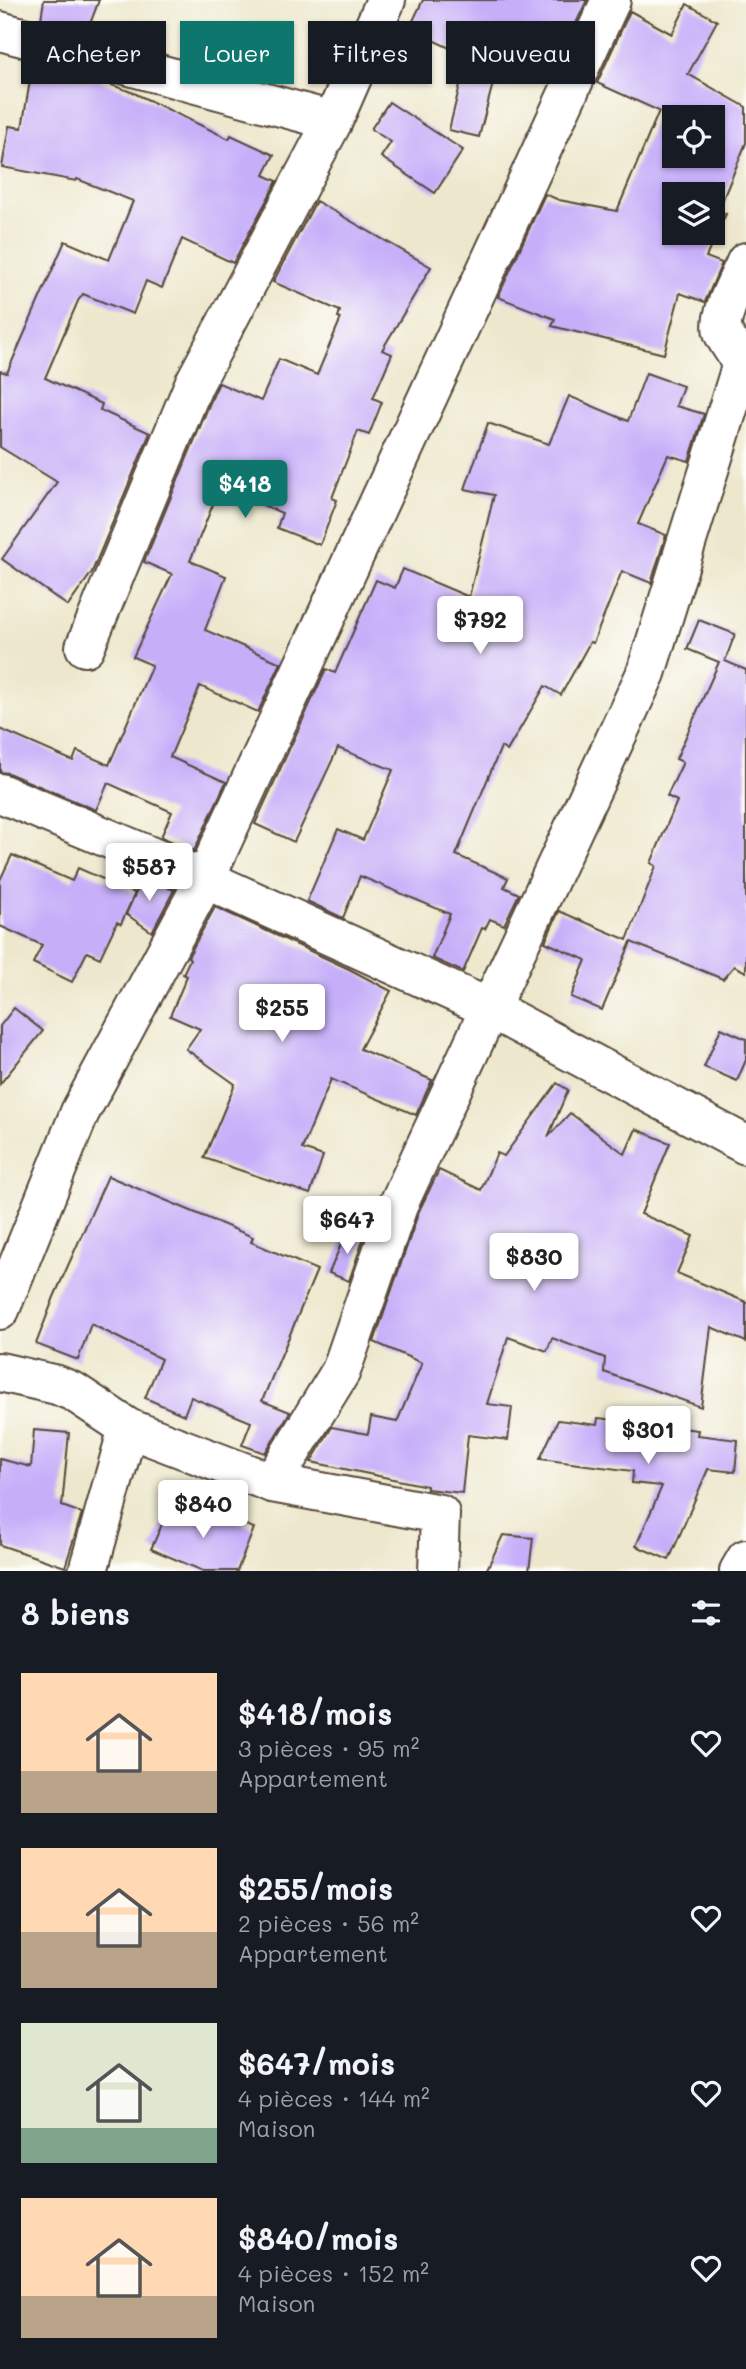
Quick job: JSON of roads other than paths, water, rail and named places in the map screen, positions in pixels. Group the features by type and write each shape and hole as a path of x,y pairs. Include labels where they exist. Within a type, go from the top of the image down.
{"street":[{"path":"85,647 194,384 333,121 386,0"},
{"path":"0,1310 80,1112 205,880 611,0"},
{"path":"0,31 333,121"},
{"path":"272,1483 341,1371 399,1203 646,673 741,367 739,356 722,331 722,319 746,262"},
{"path":"0,793 205,880 489,1008 746,1145"},
{"path":"0,1372 57,1385 74,1392 128,1428 272,1483 440,1514 438,1571"},
{"path":"88,1571 128,1428"},
{"path":"739,1571 746,1559"}]}
